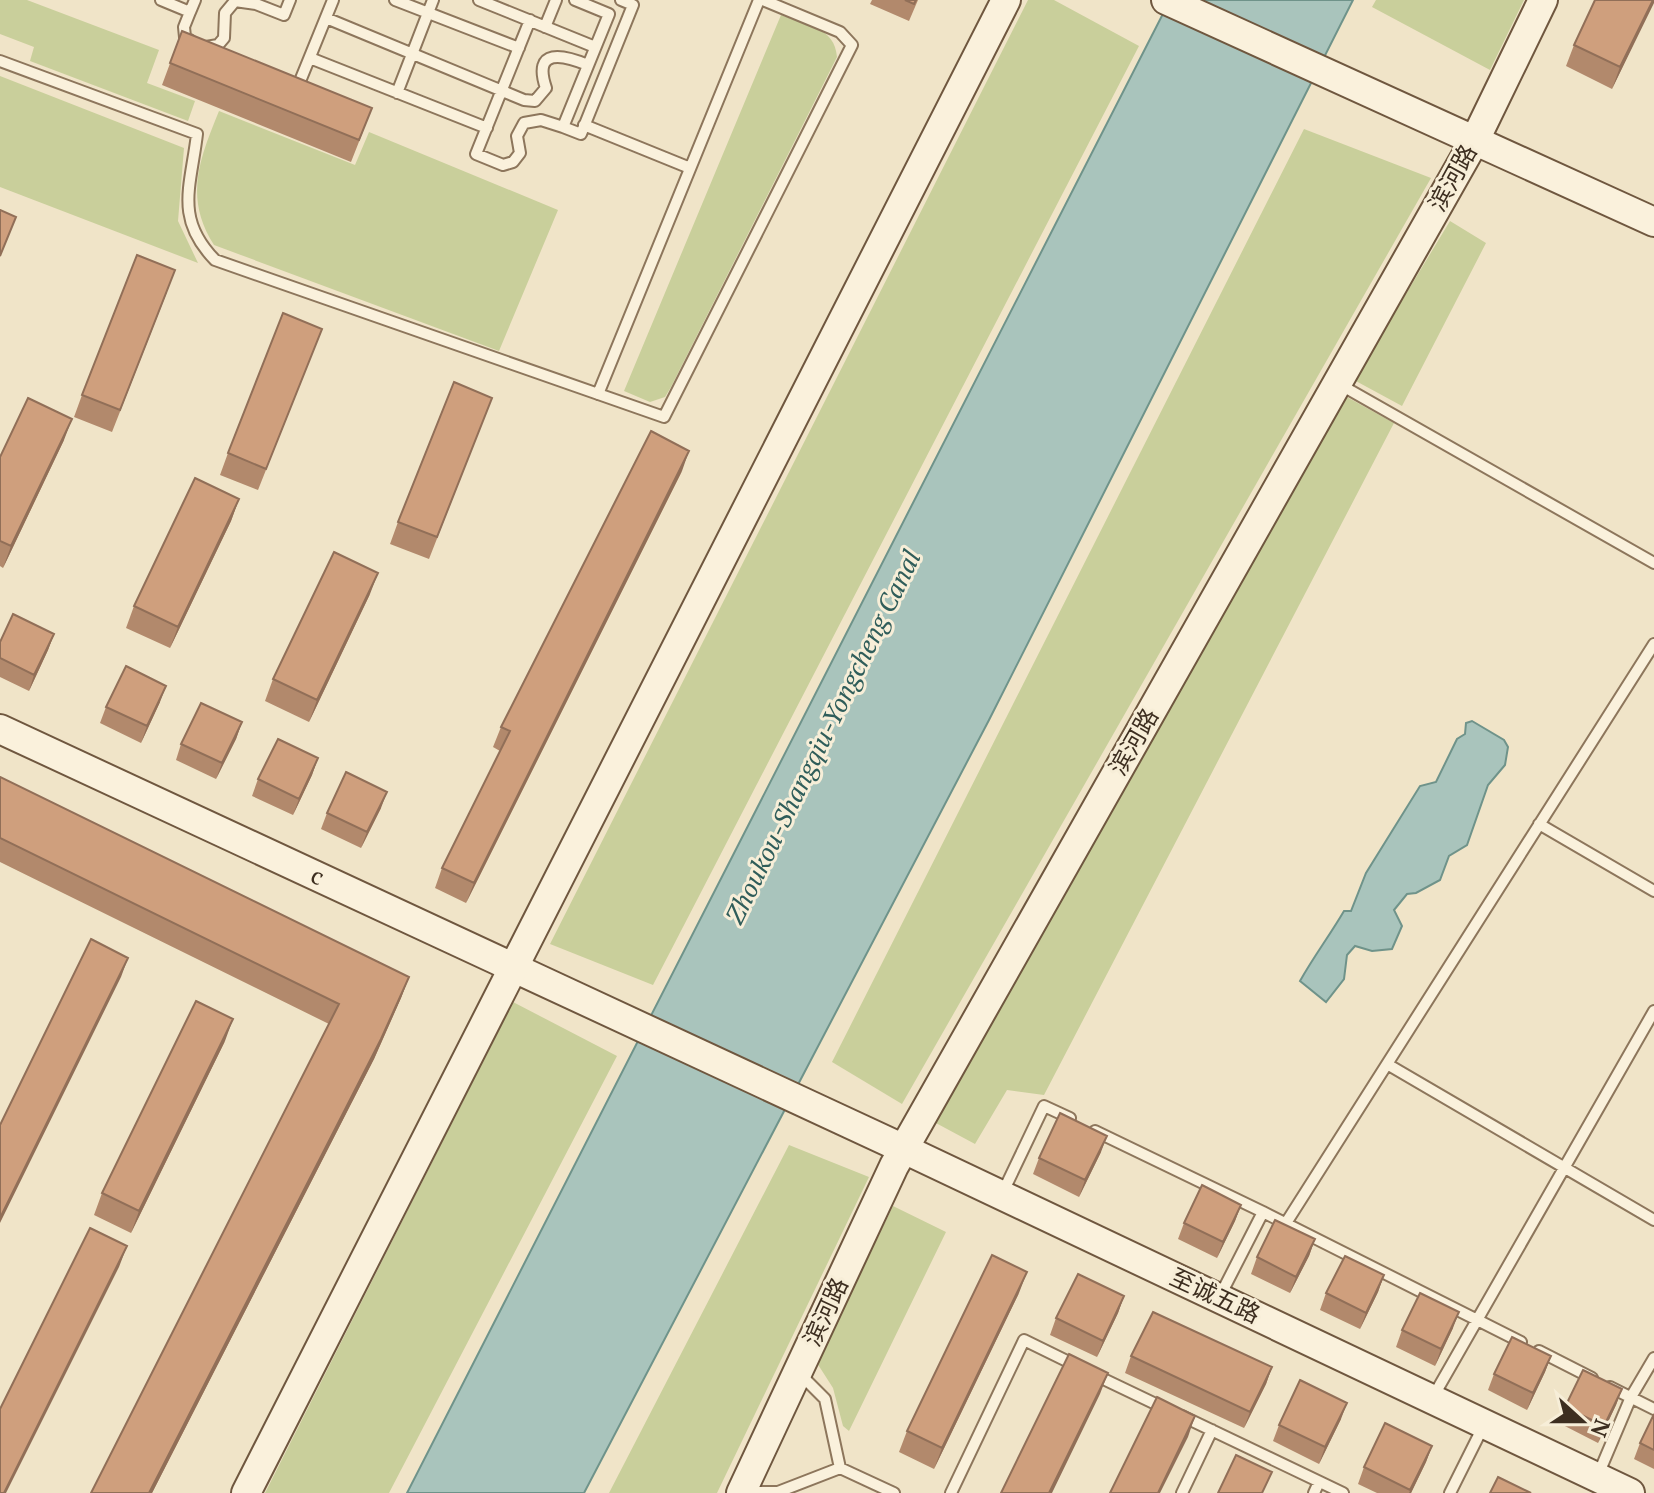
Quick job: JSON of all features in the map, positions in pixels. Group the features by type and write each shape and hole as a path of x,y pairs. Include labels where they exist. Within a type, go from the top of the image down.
{"street":[{"path":"246,1493 1006,0"},
{"path":"1167,0 1654,222"},
{"name":"滨河路","path":"742,1493 904,1149 1475,140 1543,0"},
{"name":"c","path":"0,729 799,1102"},
{"name":"至诚五路","path":"799,1102 1630,1493"}],"lane":[{"path":"161,0 190,12"},
{"path":"195,0 184,27 185,37 207,47 218,45 224,38 225,13 235,1 256,4 284,15 290,0"},
{"path":"296,91 333,0"},
{"path":"395,0 519,48"},
{"path":"397,93 433,0"},
{"path":"479,0 595,47"},
{"path":"545,27 556,0"},
{"path":"563,127 609,14 575,0"},
{"path":"530,20 476,154 503,165 513,162 520,153 517,136 524,123 541,120 581,134 633,5 621,0"},
{"path":"0,61 197,134 187,206 195,240 215,260 598,394 664,417 852,45 840,32 761,0 598,394"},
{"path":"326,18 503,88 524,100 535,101 546,88 542,70 545,62 563,56 588,65"},
{"path":"310,58 487,128"},
{"path":"584,125 690,168"},
{"path":"1337,383 1654,563"},
{"path":"1286,1223 1654,644"},
{"path":"1539,824 1654,891"},
{"path":"1432,1399 1654,1011"},
{"path":"1387,1064 1654,1220"},
{"path":"1001,1195 1044,1106 1286,1223 1654,1409"},
{"path":"1219,1298 1263,1212"},
{"path":"951,1493 1024,1340 1343,1493"},
{"path":"1597,1477 1631,1397 1654,1358"},
{"path":"798,1371 825,1399 840,1468"},
{"path":"1450,1493 1484,1424"},
{"path":"1182,1493 1212,1430"},
{"path":"742,1493 778,1492 840,1468 894,1493"},
{"path":"1314,1493 1319,1482"}],"green space":[{"path":"0,0 27,0 159,50 147,83 195,101 188,121 30,61 34,47 0,34"},
{"path":"1028,0 1054,0 1139,46 653,985 550,944"},
{"path":"1376,0 1524,0 1490,70 1372,7"},
{"path":"781,15 825,33 835,47 837,57 671,387 665,397 650,402 624,391"},
{"path":"0,76 184,148 178,221 198,263 0,187"},
{"path":"219,111 355,165 369,132 558,210 499,351 214,245 199,211 197,195 201,163"},
{"path":"1304,129 1431,178 902,1104 832,1062"},
{"path":"1450,221 1486,243 1402,406 1354,380"},
{"path":"1345,396 1394,423 1044,1095 1007,1090 975,1144 934,1122"},
{"path":"513,1002 617,1056 389,1493 265,1493"},
{"path":"789,1145 869,1177 717,1493 609,1493"},
{"path":"893,1206 946,1232 849,1431 843,1426 833,1388 817,1363"}],"water":[{"name":"Zhoukou-Shangqiu-Yongcheng Canal","path":"1170,0 1353,0 989,720 584,1493 407,1493"},
{"path":"1472,721 1504,740 1508,747 1505,765 1488,785 1467,845 1449,856 1440,880 1416,893 1407,894 1394,910 1402,926 1392,949 1372,951 1355,946 1347,955 1344,979 1326,1002 1300,981 1344,911 1351,911 1366,873 1420,786 1436,782 1457,739 1465,734 1466,723"}],"building":[{"path":"1595,0 1653,0 1620,67 1574,45"},
{"path":"182,31 372,108 359,140 170,63"},
{"path":"0,210 16,217 0,256"},
{"path":"137,255 175,270 120,410 82,395"},
{"path":"283,313 322,329 266,469 228,453"},
{"path":"454,382 492,398 437,537 398,522"},
{"path":"28,398 72,419 11,546 0,541 0,457"},
{"path":"651,431 689,451 474,883 442,868 510,731 501,727"},
{"path":"195,478 239,499 178,627 134,606"},
{"path":"334,552 378,573 317,700 273,679"},
{"path":"13,614 54,634 34,675 0,658 0,642"},
{"path":"126,666 166,686 147,726 106,707"},
{"path":"201,703 242,722 222,763 181,744"},
{"path":"278,739 318,758 299,799 258,779"},
{"path":"346,772 387,792 367,832 327,813"},
{"path":"0,777 409,977 381,1039 149,1493 91,1493 339,1004 0,838"},
{"path":"91,939 128,958 0,1218 0,1125"},
{"path":"196,1001 233,1019 139,1211 102,1193"},
{"path":"1060,1113 1107,1136 1085,1180 1039,1158"},
{"path":"1202,1185 1241,1205 1223,1242 1184,1223"},
{"path":"1275,1220 1315,1239 1296,1277 1257,1257"},
{"path":"90,1228 127,1246 4,1493 0,1493 0,1409"},
{"path":"992,1255 1027,1272 942,1448 907,1431"},
{"path":"1345,1256 1384,1275 1366,1313 1326,1293"},
{"path":"1078,1274 1124,1296 1103,1341 1056,1318"},
{"path":"1420,1293 1459,1312 1441,1349 1402,1330"},
{"path":"1153,1312 1272,1367 1250,1412 1131,1356"},
{"path":"1512,1337 1551,1356 1533,1393 1494,1374"},
{"path":"1069,1354 1108,1373 1049,1493 1001,1493"},
{"path":"1583,1370 1622,1389 1604,1426 1565,1407"},
{"path":"1300,1380 1347,1403 1325,1447 1279,1425"},
{"path":"1157,1397 1195,1416 1158,1493 1110,1493"},
{"path":"1654,1414 1654,1450 1640,1443"},
{"path":"1385,1423 1432,1446 1410,1490 1364,1467"},
{"path":"1236,1455 1272,1472 1262,1493 1218,1493"},
{"path":"1498,1477 1531,1493 1490,1493"}]}
